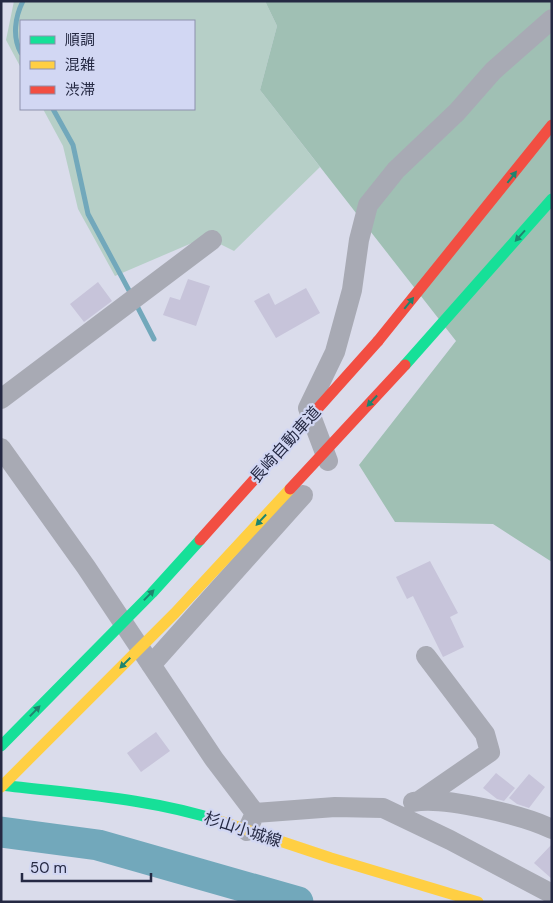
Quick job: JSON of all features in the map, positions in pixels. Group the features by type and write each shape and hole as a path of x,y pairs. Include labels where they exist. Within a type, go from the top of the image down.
{"main road":[{"name":"長崎自動車道","path":"1,746 152,593 378,341 501,191 552,125"},
{"name":"長崎自動車道","path":"1,786 175,613 405,366 552,199"},
{"name":"杉山小城線","path":"1,786 69,792 251,822 478,902"}],"street":[{"path":"151,665 330,465 308,408 335,352 352,290 359,240 368,205 396,170 458,112 493,70 552,19"},
{"path":"1,399 212,240"},
{"path":"1,448 86,567 214,760 251,822 335,807 383,808 419,801 480,807 539,823 552,829"},
{"path":"419,801 490,752 486,734 426,656"},
{"path":"383,808 450,840 552,894"}],"green space":[{"path":"14,1 265,1 277,26 260,90 320,167 234,251 206,237 115,276 78,209 63,146 44,110 195,110 195,20 20,20 20,66 6,40"},
{"path":"265,1 552,1 552,562 493,524 395,522 359,465 456,341 260,90 277,26"}],"building":[{"path":"188,279 210,286 196,326 163,315 170,297 180,300"},
{"path":"98,282 112,301 84,322 70,304"},
{"path":"306,288 320,313 276,338 254,301 269,293 275,305"},
{"path":"430,561 458,613 450,617 464,647 443,657 413,596 407,599 396,577"},
{"path":"156,732 170,751 141,772 127,753"},
{"path":"496,773 515,788 504,801 497,799 483,788"},
{"path":"529,774 545,787 529,808 517,804 509,798"},
{"path":"552,844 552,879 534,863"}],"waterway":[{"path":"20,51 16,40 16,27 23,1"},
{"path":"54,110 73,145 88,214 132,296"},
{"path":"136,304 154,339"},
{"path":"1,832 98,845 298,902"}],"traffic: fast":[{"path":"405,365 552,199"},
{"path":"1,746 152,593 200,540"},
{"path":"1,785 139,802 193,813 220,821"}],"traffic: slow":[{"path":"1,787 175,613 290,489"},
{"path":"220,821 331,858 478,902"}],"traffic: jam":[{"path":"378,341 552,125"},
{"path":"200,540 378,341"},
{"path":"290,489 405,365"}]}
